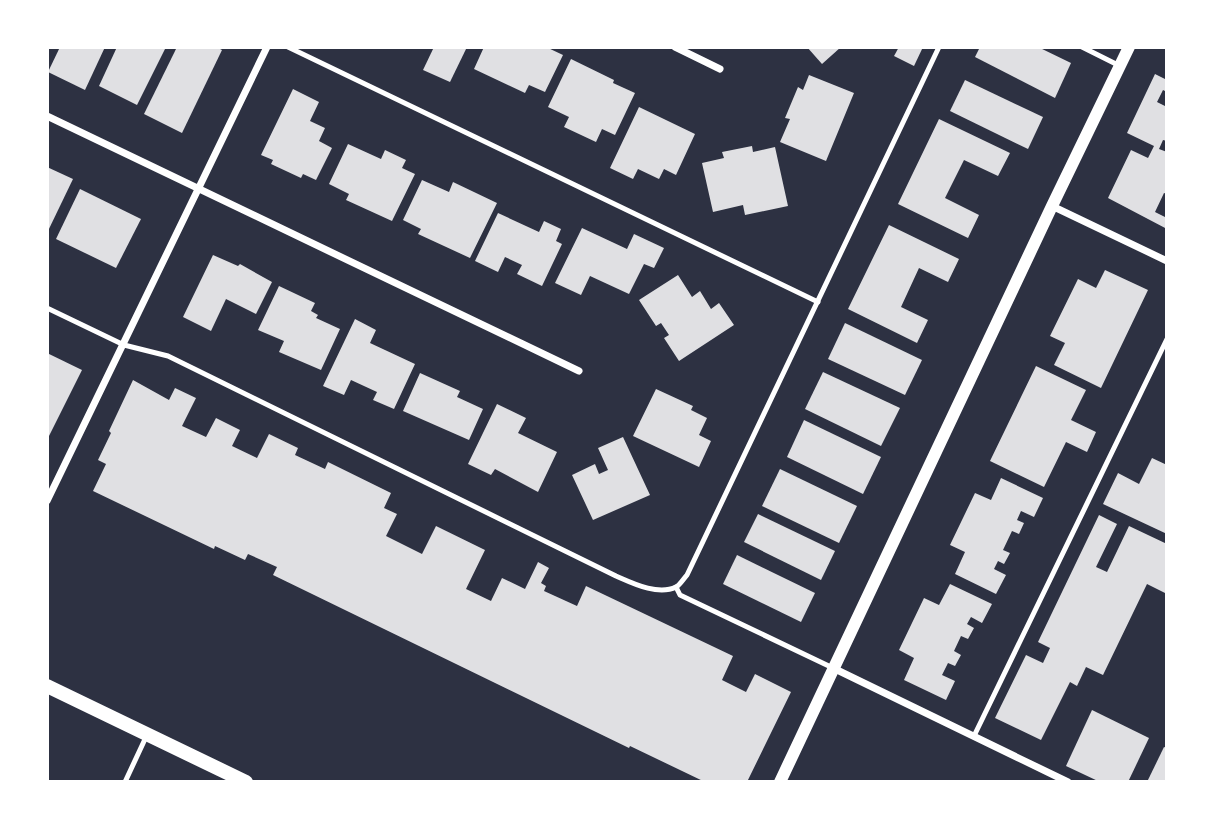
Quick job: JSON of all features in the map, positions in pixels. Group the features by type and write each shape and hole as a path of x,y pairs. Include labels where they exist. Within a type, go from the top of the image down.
{"main road":[{"path":"47,686 246,782"}],"street":[{"path":"47,501 267,47"},
{"path":"674,47 720,69"},
{"path":"779,782 1129,47"},
{"path":"47,116 579,371"},
{"path":"1052,206 1167,261"},
{"path":"833,668 1068,782"}],"lane":[{"path":"288,47 818,302"},
{"path":"47,307 124,345 168,356 616,576 638,585 659,589 676,587 687,575 939,47"},
{"path":"1082,47 1120,66"},
{"path":"974,736 1167,339"},
{"path":"676,587 680,595 833,668"},
{"path":"125,782 148,733"}],"building":[{"path":"60,47 105,47 85,90 48,72"},
{"path":"117,47 166,47 137,105 99,86"},
{"path":"177,47 216,47 222,50 182,133 144,114"},
{"path":"434,47 467,47 450,82 423,70"},
{"path":"484,47 546,47 563,55 545,92 529,85 525,93 474,69"},
{"path":"807,47 841,47 822,64"},
{"path":"899,47 923,47 914,66 894,56"},
{"path":"980,47 1038,47 1071,63 1055,98 975,57"},
{"path":"571,59 635,93 615,135 602,129 596,142 564,127 569,117 548,107"},
{"path":"1155,74 1167,80 1167,92 1163,90 1157,102 1167,107 1167,141 1163,140 1159,149 1167,152 1167,194 1164,193 1155,212 1167,218 1167,229 1108,198 1131,150 1148,158 1154,146 1127,133"},
{"path":"809,75 854,93 826,161 780,142 790,119 785,118 798,87 803,90"},
{"path":"965,80 1043,117 1028,149 950,111"},
{"path":"293,89 319,102 310,121 325,128 319,141 332,148 316,180 303,174 301,178 271,164 273,160 261,155"},
{"path":"639,107 695,134 676,175 664,169 659,179 638,169 633,179 610,168"},
{"path":"939,119 1010,153 998,176 964,160 945,198 979,215 968,238 898,204"},
{"path":"348,144 381,159 385,150 406,160 402,168 415,174 392,221 346,200 349,194 329,184"},
{"path":"752,146 753,152 775,147 788,206 745,215 743,205 713,212 702,163 724,158 722,152"},
{"path":"47,167 73,179 47,233"},
{"path":"422,180 449,192 453,182 497,203 470,258 418,234 421,229 403,220"},
{"path":"80,189 141,219 116,268 56,239"},
{"path":"498,213 539,232 544,221 561,229 556,241 562,244 542,286 517,274 522,265 505,257 498,272 475,261"},
{"path":"889,225 959,259 948,282 919,268 901,307 928,320 917,343 848,309"},
{"path":"582,228 627,249 634,234 664,248 654,268 644,264 629,294 590,276 581,295 555,283"},
{"path":"213,255 238,266 240,264 272,282 256,314 226,299 211,331 183,317"},
{"path":"1105,270 1148,290 1101,388 1054,365 1065,343 1050,336 1078,279 1096,288"},
{"path":"678,275 692,297 700,291 711,309 719,303 734,325 679,361 664,338 669,335 661,323 656,326 639,300"},
{"path":"279,286 315,303 311,311 318,315 316,318 340,329 321,370 279,352 284,341 258,330"},
{"path":"355,319 376,330 370,343 415,364 394,409 373,400 377,392 351,380 344,395 323,386"},
{"path":"845,323 922,360 905,395 828,359"},
{"path":"47,353 82,370 47,440"},
{"path":"1036,366 1086,390 1071,420 1096,432 1087,452 1066,442 1044,487 990,461"},
{"path":"823,372 900,408 881,446 805,409"},
{"path":"420,373 460,391 457,397 483,409 469,440 403,411"},
{"path":"133,380 169,400 175,388 196,398 182,426 206,437 216,418 240,430 232,446 257,458 269,434 298,448 295,455 325,469 328,462 391,493 384,508 397,514 386,536 422,554 436,526 485,550 466,589 491,601 502,578 525,589 538,562 549,568 541,583 546,586 544,591 577,606 586,586 733,656 722,680 746,692 755,674 791,692 747,782 705,782 630,746 629,748 273,575 277,567 248,554 245,560 215,546 214,549 93,491 106,464 98,460"},
{"path":"656,389 693,406 691,410 707,418 699,435 711,441 699,467 633,436"},
{"path":"497,404 526,418 518,433 557,452 538,492 495,469 491,475 468,464"},
{"path":"804,420 881,457 863,494 787,457"},
{"path":"623,437 650,495 593,520 572,475 595,464 599,474 608,470 598,448"},
{"path":"1152,458 1167,465 1167,534 1103,504 1118,473 1139,484"},
{"path":"780,469 857,506 839,543 762,506"},
{"path":"1001,478 1043,498 1034,517 1021,511 1017,520 1024,523 1019,534 1012,531 1003,550 1010,553 1004,564 998,561 994,569 1006,575 996,594 955,574 965,552 950,545 975,493 991,500"},
{"path":"758,514 835,551 821,580 744,542"},
{"path":"1099,515 1117,524 1096,567 1107,572 1129,526 1167,544 1167,594 1147,584 1103,675 1086,667 1077,686 1070,682 1041,740 995,718 1026,655 1043,663 1050,648 1038,642"},
{"path":"737,555 815,593 801,622 723,584"},
{"path":"950,584 992,604 982,623 971,617 967,624 974,628 968,639 961,636 954,651 961,655 955,666 948,663 942,675 955,681 946,700 904,680 914,658 899,650 924,598 939,605"},
{"path":"1092,710 1149,738 1128,782 1100,782 1066,766"},
{"path":"1164,747 1167,748 1167,782 1147,782"}]}
